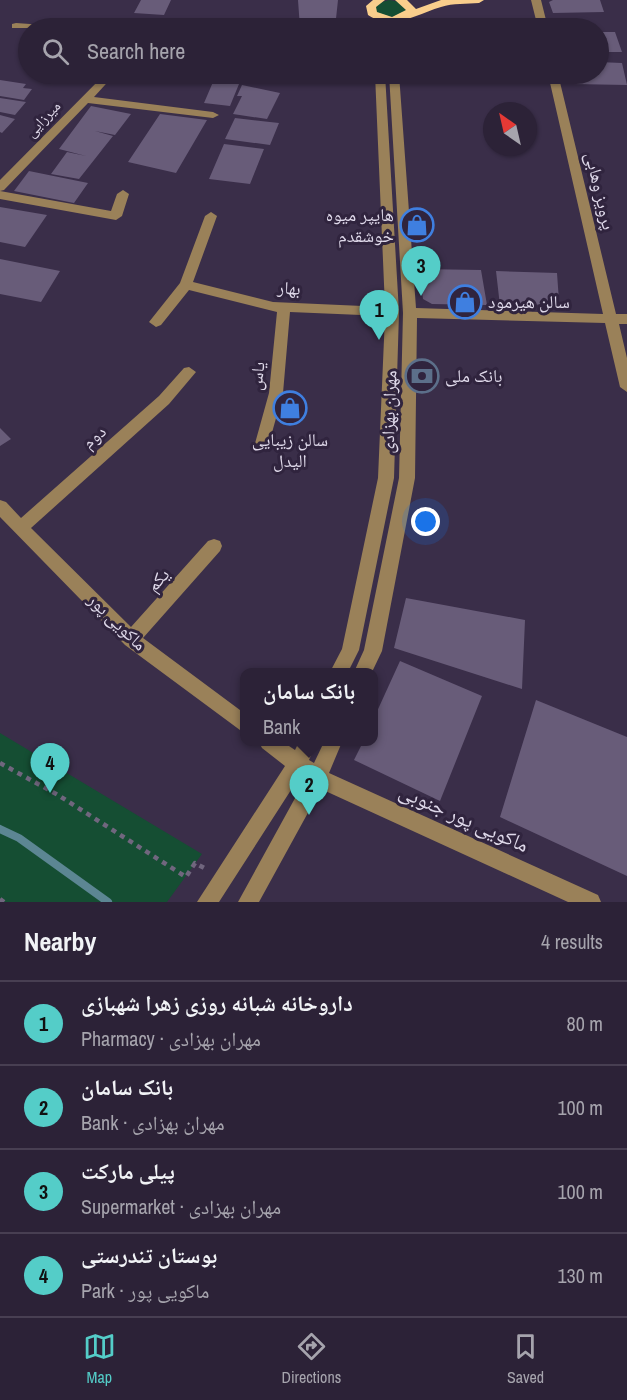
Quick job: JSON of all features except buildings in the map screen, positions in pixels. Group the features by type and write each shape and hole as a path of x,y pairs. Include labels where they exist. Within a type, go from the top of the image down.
{"main road":[{"path":"378,0 370,10 378,18"},
{"path":"400,0 410,7 409,14 405,17"},
{"path":"402,18 441,3 479,0"}],"street":[{"path":"536,0 540,18"},
{"name":"میرزایی","path":"0,187 100,84"},
{"name":"مهران بهزادی","path":"341,668 350,650 386,478 392,312 381,84"},
{"name":"مهران بهزادی","path":"365,668 373,651 407,478 410,313 395,84"},
{"name":"پرویز وهابی","path":"555,84 627,387"},
{"path":"84,99 213,115"},
{"path":"0,195 116,216 123,194"},
{"path":"156,322 186,285 211,216"},
{"name":"بهار","path":"186,285 284,307 392,312"},
{"name":"یاس","path":"261,447 276,393 284,307"},
{"path":"410,313 627,319"},
{"name":"دوم","path":"22,527 164,400 189,372"},
{"name":"ماکویی‌ پور","path":"0,507 131,639 240,721"},
{"name":"یکم","path":"131,639 214,546"},
{"path":"275,746 298,763"},
{"path":"207,902 224,880 298,763 306,746"},
{"path":"250,899 317,777 331,746"},
{"name":"ماکویی‌ پور جنوبی","path":"298,763 317,777 562,896 591,902"}],"path":[{"path":"0,763 58,795 186,877"},
{"path":"0,899 4,902"}],"green space":[{"path":"389,0 400,2 407,10 392,17 376,13 376,4"},
{"path":"0,733 202,854 167,902 0,902"}],"waterway":[{"path":"0,829 19,838 108,902"}],"place":[{"name":"هایپر میوه خوشقدم","path":"417,225"},
{"name":"پیلی مارکت","path":"421,296"},
{"name":"سالن هیرمود","path":"465,302"},
{"name":"داروخانه شبانه روزی زهرا شهبازی","path":"379,340"},
{"name":"بانک ملی","path":"422,376"},
{"name":"سالن زیبایی الیدل","path":"290,408"},
{"name":"بوستان تندرستی","path":"50,793"},
{"name":"بانک سامان","path":"309,815"}]}
